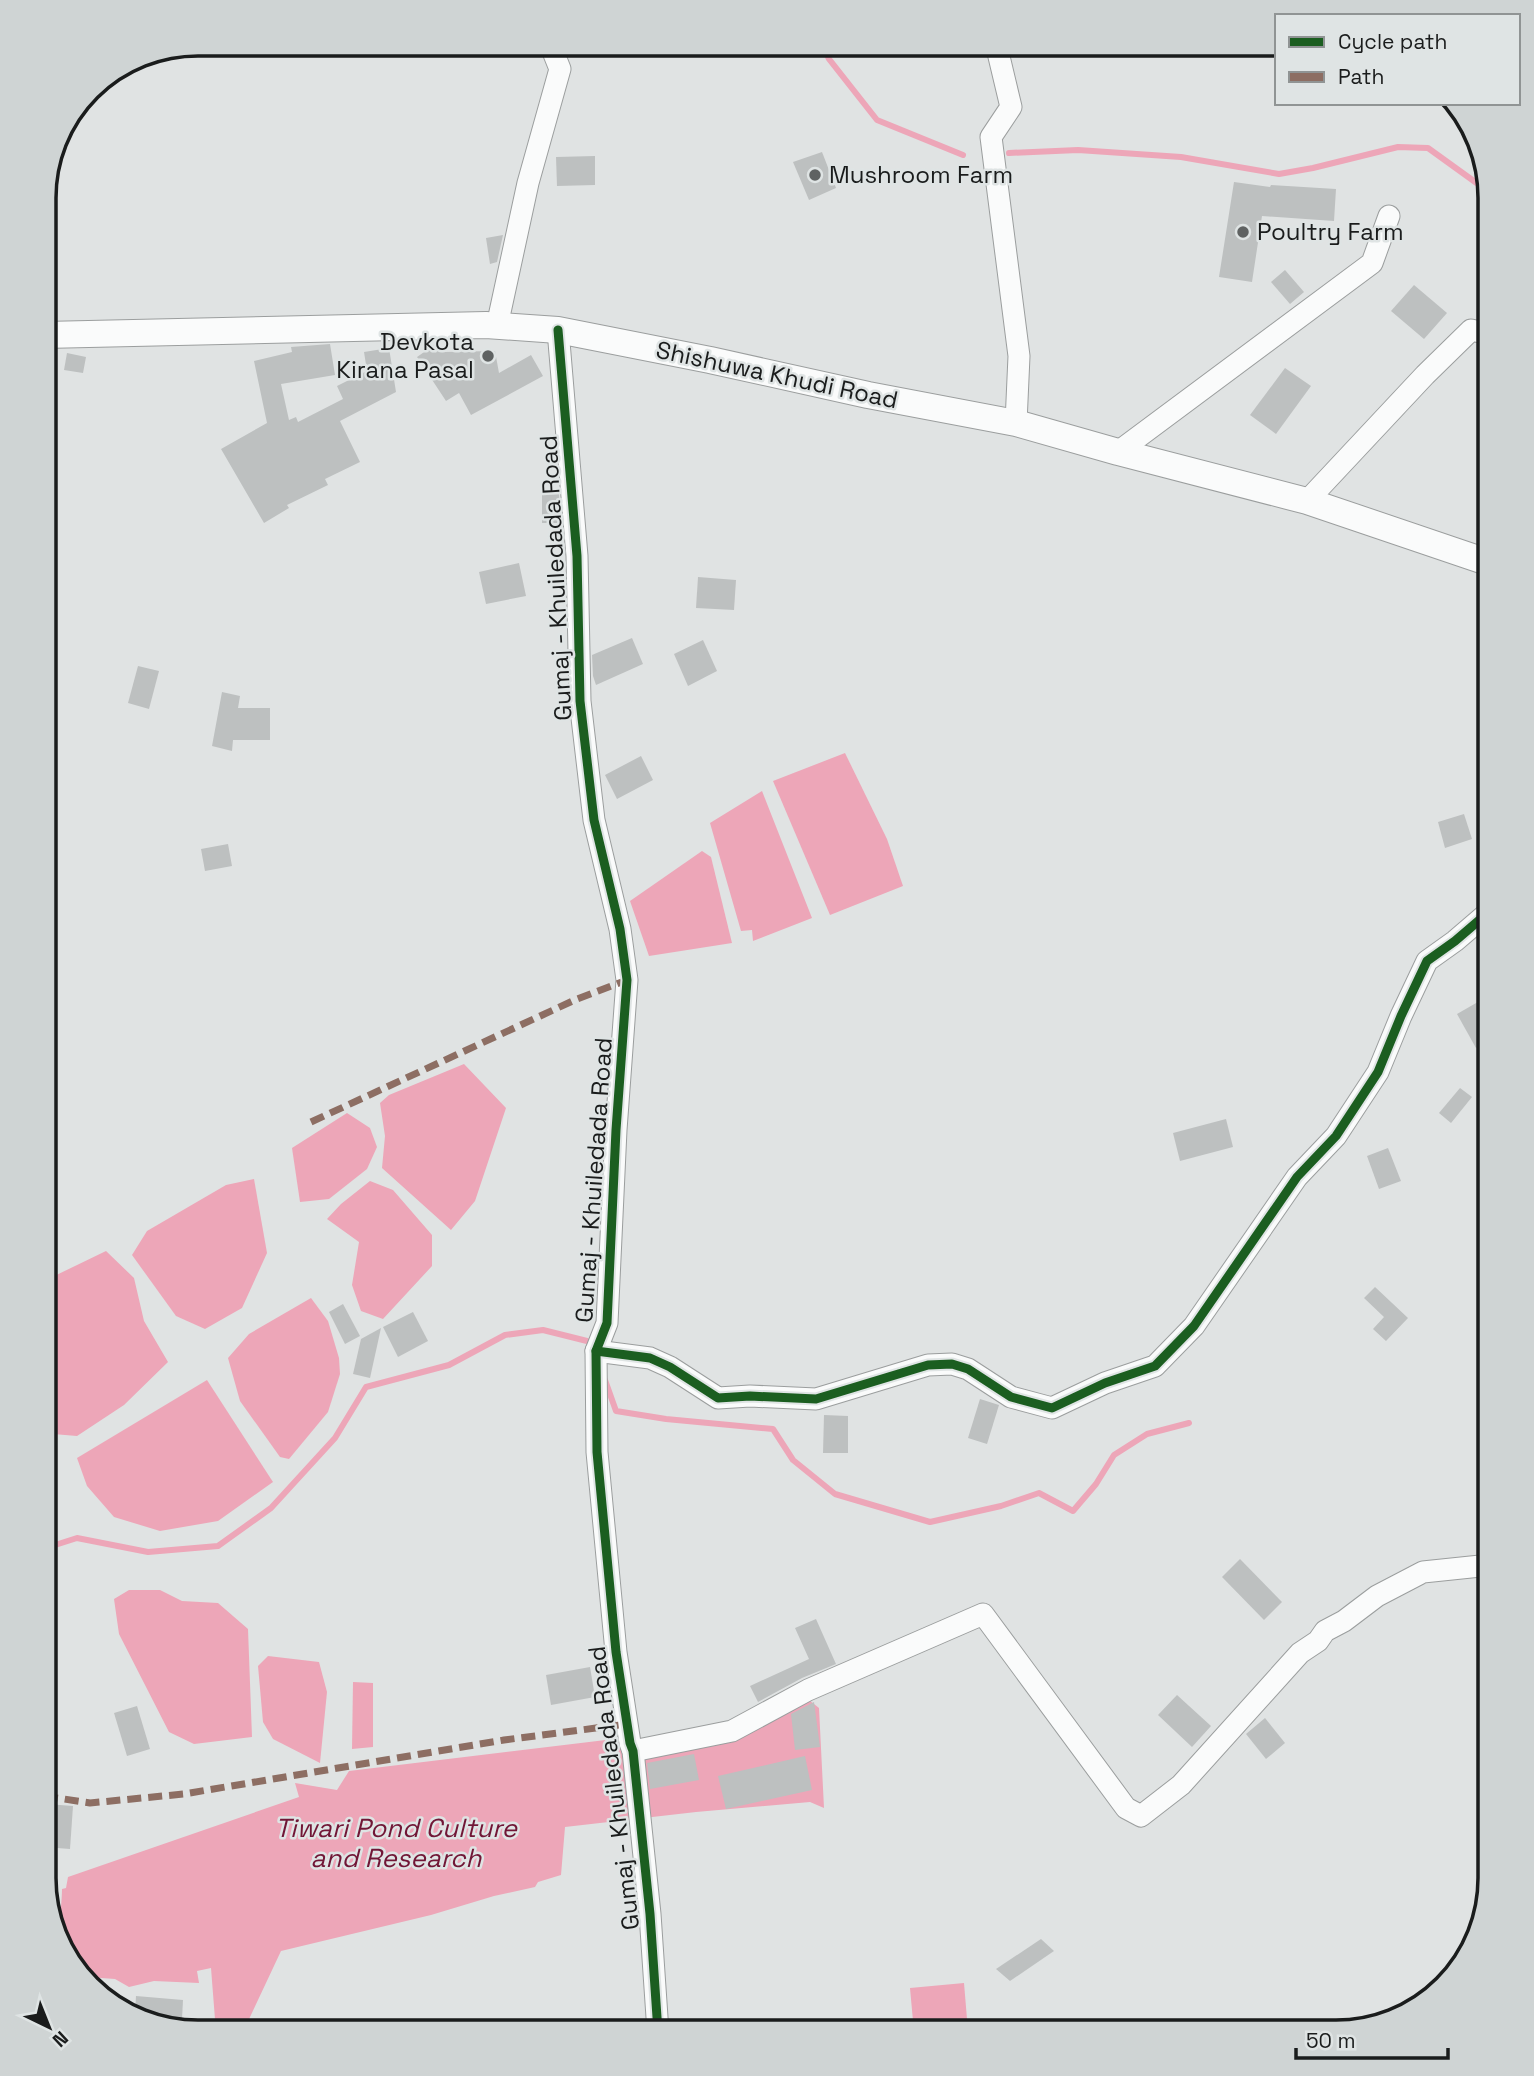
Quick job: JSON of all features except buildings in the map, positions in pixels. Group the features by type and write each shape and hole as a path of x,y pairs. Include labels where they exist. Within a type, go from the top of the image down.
{"main road":[{"name":"Shishuwa Khudi Road","path":"56,335 497,326 558,330 1016,423 1307,501 1478,560"}],"street":[{"path":"497,326 528,183 560,69 555,56"},
{"path":"999,56 1010,107 991,137 1019,356 1016,423"},
{"path":"1118,452 1372,263 1389,216"},
{"name":"Gumaj - Khuiledada Road","path":"558,330 577,555 582,714 594,820 620,929 627,980 616,1130 607,1323 596,1351 597,1452 616,1652 633,1751 650,1914 657,2020"},
{"path":"1307,501 1425,375 1471,330 1478,331"},
{"path":"596,1351 650,1357 718,1398 750,1396 816,1399 928,1365 952,1364 968,1368 1011,1397 1052,1408 1105,1383 1155,1366 1194,1326 1297,1177 1336,1136 1378,1072 1427,961 1478,921"},
{"path":"633,1751 732,1731 808,1689 983,1614 1126,1808 1141,1816 1181,1785 1300,1653 1318,1641 1325,1631 1344,1621 1377,1596 1423,1572 1478,1566"}],"water":[{"path":"845,753 887,839 903,886 830,915 773,781"},
{"path":"762,791 812,918 753,941 752,930 741,931 710,823"},
{"path":"702,851 711,857 732,943 649,956 630,901"},
{"path":"464,1064 506,1108 475,1201 451,1230 382,1168 385,1136 380,1103 389,1095"},
{"path":"347,1113 370,1128 377,1147 367,1169 329,1199 300,1202 292,1148"},
{"path":"254,1179 267,1253 242,1308 205,1329 176,1316 132,1255 147,1231 226,1185"},
{"path":"370,1181 393,1190 432,1235 432,1266 383,1319 361,1311 352,1285 359,1242 327,1219"},
{"path":"106,1251 134,1278 144,1321 168,1362 124,1405 77,1436 56,1434 56,1275"},
{"path":"311,1298 328,1321 339,1358 340,1374 328,1412 289,1459 280,1457 240,1401 228,1358 249,1334"},
{"path":"207,1380 273,1482 218,1521 160,1531 114,1517 87,1486 77,1458"},
{"path":"129,1590 160,1590 182,1601 218,1603 248,1629 252,1737 194,1744 169,1732 119,1634 114,1599"},
{"path":"268,1656 319,1662 327,1692 320,1763 273,1739 263,1722 258,1666"},
{"path":"353,1682 373,1683 373,1747 352,1749"},
{"name":"Tiwari Pond Culture and Research","path":"799,1692 819,1708 824,1808 810,1802 565,1827 561,1875 538,1882 535,1887 281,1951 249,2020 215,2020 211,1968 197,1971 199,1983 154,1981 129,1987 115,1979 98,1978 75,1949 61,1915 62,1889 66,1888 68,1877 299,1797 295,1783 337,1790 349,1771 614,1739 707,1737"},
{"path":"964,1983 967,2020 913,2020 910,1988"}],"waterway":[{"path":"828,56 877,120 963,155"},
{"path":"1009,153 1078,150 1181,157 1279,174 1398,147 1428,148 1477,183"},
{"path":"56,1545 77,1538 148,1552 218,1546 271,1508 335,1438 366,1387 449,1365 505,1335 543,1330 587,1341"},
{"path":"605,1380 616,1411 666,1419 773,1429 793,1460 835,1494 930,1522 1001,1506 1039,1493 1073,1511 1096,1484 1114,1455 1147,1434 1189,1423"}],"marked path":[{"path":"311,1122 577,999 627,980"},
{"path":"56,1798 90,1803 184,1794 504,1740 627,1724"}],"cycle path":[{"path":"558,330 577,556 580,701 594,820 620,929 627,980 616,1130 607,1323 596,1351 597,1452 616,1652 633,1751 650,1914 657,2020"},
{"path":"596,1351 650,1358 670,1367 718,1398 750,1396 816,1399 928,1365 952,1364 968,1369 1011,1397 1052,1408 1105,1383 1155,1366 1194,1326 1297,1177 1336,1136 1378,1072 1427,961 1478,921"}],"place":[{"name":"Mushroom Farm","path":"815,175"},
{"name":"Poultry Farm","path":"1243,232"},
{"name":"Devkota Kirana Pasal","path":"488,356"}]}
